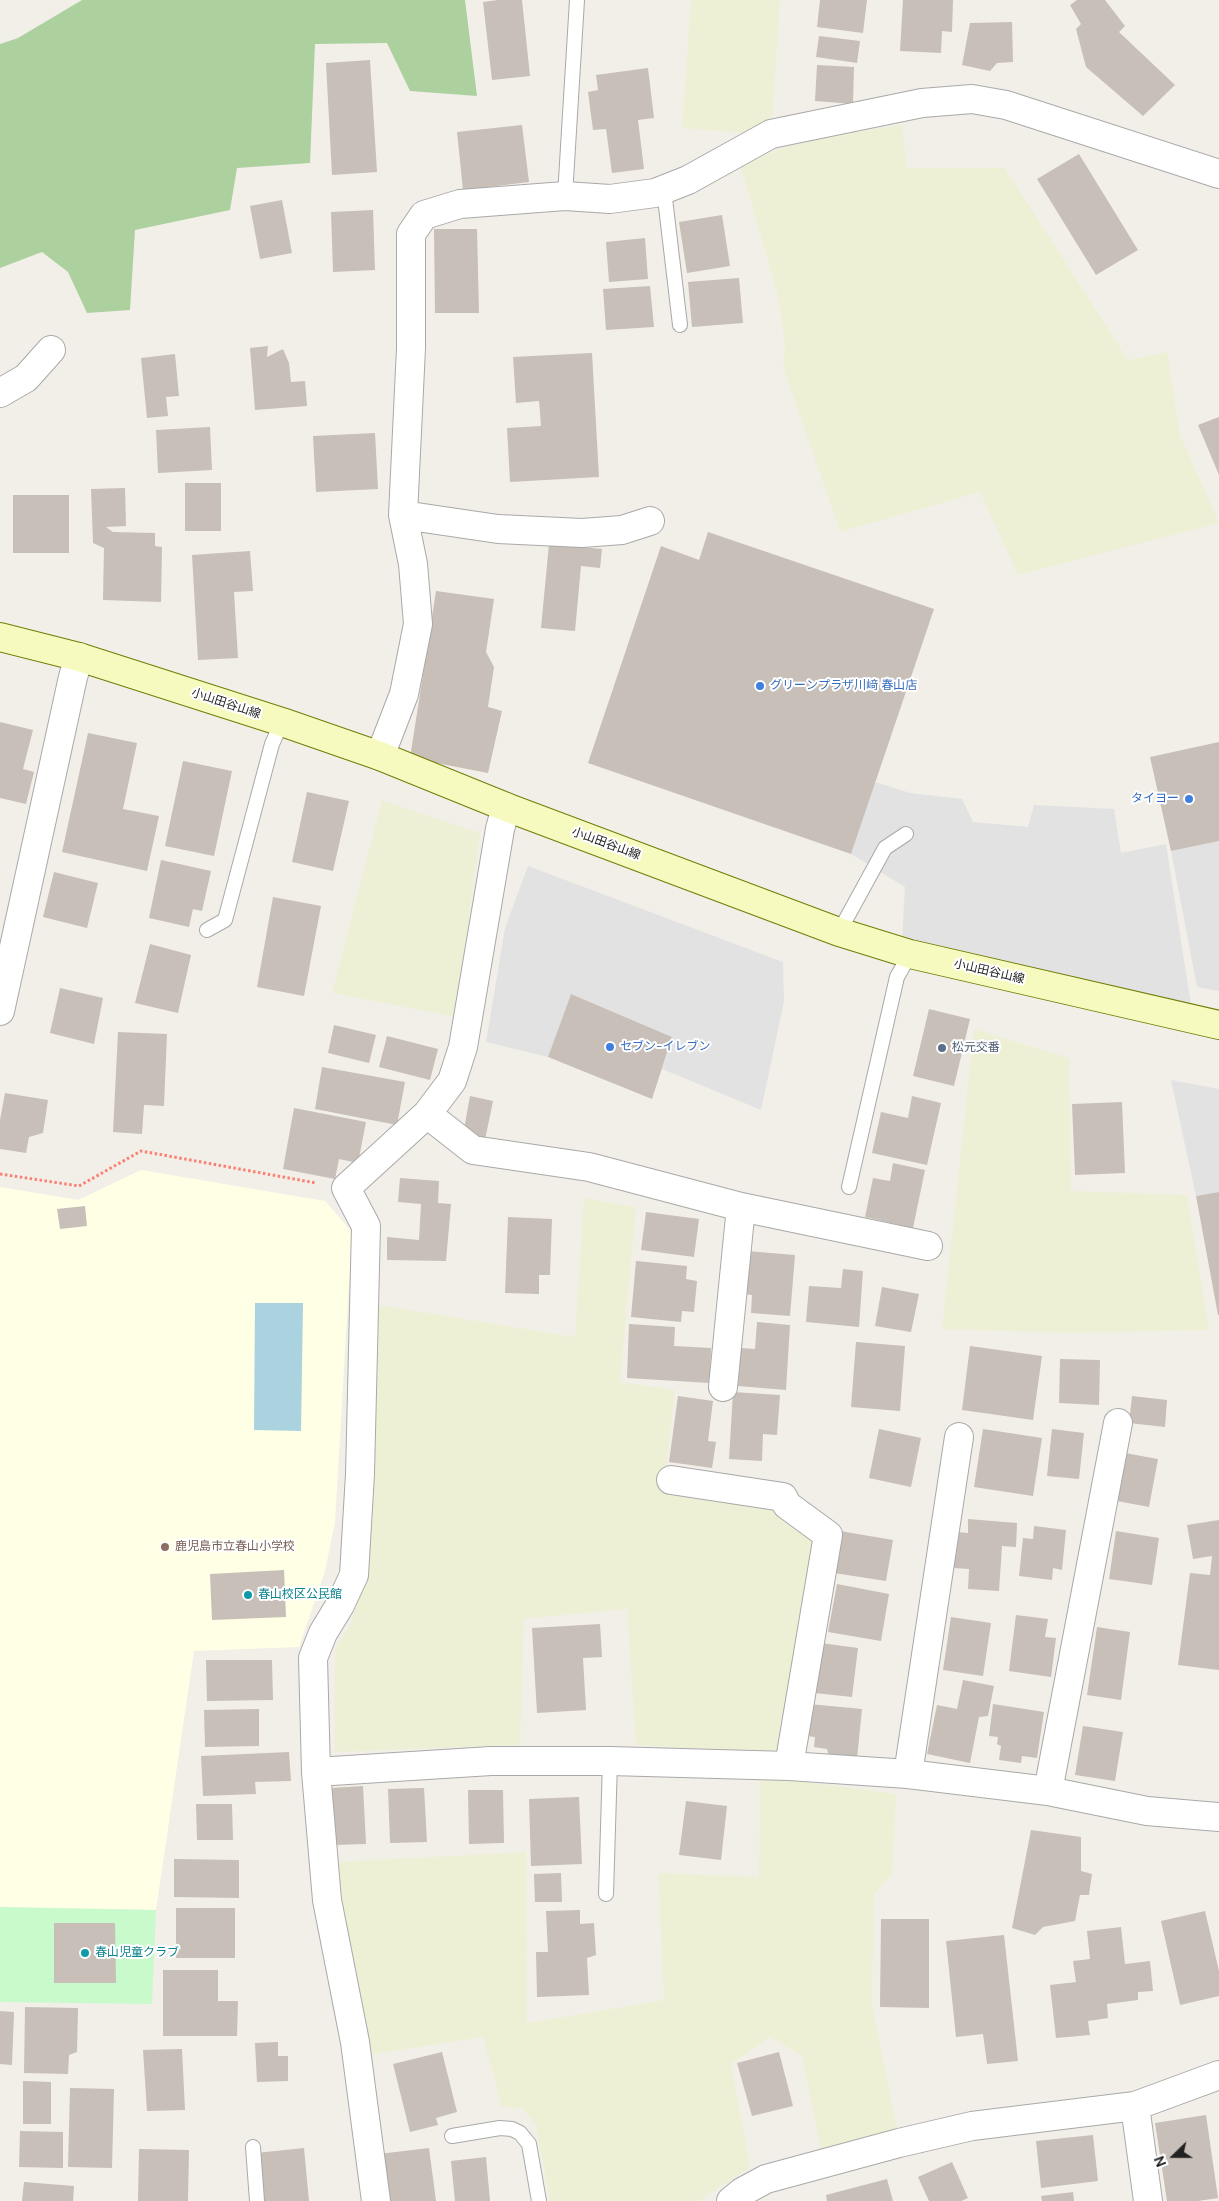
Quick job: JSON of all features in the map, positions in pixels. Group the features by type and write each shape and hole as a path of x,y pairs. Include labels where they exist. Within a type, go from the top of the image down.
{"main road":[{"name":"小山田谷山線","path":"0,637 79,657 282,722 380,756 506,807 839,932 910,954 1219,1024"}],"street":[{"path":"380,756 404,694 418,624 412,564 403,515 411,348 411,234 424,215 460,204 566,196 610,199 655,193 688,180 771,134 922,103 972,99 1006,105 1219,174"},
{"path":"0,393 26,378 51,350"},
{"path":"403,515 498,529 582,533 622,530 650,521"},
{"path":"0,1011 79,657"},
{"path":"376,2201 355,2042 327,1900 316,1772 313,1658 323,1633 340,1605 354,1575 360,1474 366,1226 346,1188 427,1114 452,1081 463,1047 500,829 506,807"},
{"path":"427,1114 473,1150 589,1167 741,1207 928,1246"},
{"path":"724,1387 741,1207"},
{"path":"1048,1791 1118,1423"},
{"path":"908,1774 959,1437"},
{"path":"671,1480 783,1497 787,1505 828,1535 790,1766"},
{"path":"316,1772 491,1761 610,1761 790,1766 908,1774 1048,1791 1146,1811 1219,1816"},
{"path":"731,2201 742,2192 766,2179 954,2130 1031,2118 1135,2106 1219,2075"},
{"path":"1135,2106 1148,2201"}],"lane":[{"path":"566,196 577,0"},
{"path":"664,190 680,325"},
{"path":"208,930 225,920 272,744 282,722"},
{"path":"839,932 885,848 906,834"},
{"path":"849,1187 897,977 910,954"},
{"path":"606,1894 610,1761"},
{"path":"452,2136 500,2128 512,2129 520,2133 529,2144 539,2201"},
{"path":"252,2147 257,2201"}],"path":[{"path":"0,1174 79,1186 141,1151 346,1188"}],"shaded area":[{"path":"691,0 780,0 771,135 682,128"},
{"path":"902,125 907,168 1005,168 1128,360 1167,352 1180,434 1219,523 1018,575 980,492 840,532 783,366 785,343 777,292 741,167 779,149 825,137"},
{"path":"875,782 910,793 962,799 973,822 1028,827 1034,805 1114,809 1121,853 1166,844 1191,1005 902,942 905,887 851,854"},
{"path":"382,800 480,833 456,1017 332,993"},
{"path":"1219,841 1219,991 1197,987 1171,851"},
{"path":"528,866 783,962 784,1001 761,1110 662,1069 672,1037 571,994 548,1057 486,1042 505,928"},
{"path":"974,1029 1069,1058 1071,1191 1187,1195 1209,1330 1066,1333 942,1329"},
{"path":"1171,1080 1219,1089 1219,1192 1196,1196"},
{"name":"鹿児島市立春山小学校","path":"141,1170 325,1201 352,1232 335,1522 325,1571 299,1647 194,1651 156,1910 0,1907 0,1187 78,1200"},
{"path":"584,1198 636,1207 620,1382 675,1390 664,1484 769,1503 787,1525 819,1544 780,1754 636,1745 627,1609 524,1619 520,1745 334,1752 335,1649 352,1622 364,1567 373,1304 575,1337"},
{"path":"760,1776 896,1794 892,1875 874,1894 872,2003 898,2133 821,2151 802,2056 770,2037 731,2064 750,2167 699,2201 550,2201 536,2125 522,2108 502,2107 483,2037 367,2055 333,1862 526,1852 527,2023 664,2000 658,1873 759,1877"}],"green space":[{"path":"82,0 465,0 477,96 410,91 387,43 315,44 310,163 237,168 230,210 135,230 130,310 87,313 68,272 42,252 0,268 0,44 18,38"},
{"path":"0,1907 156,1910 152,2004 0,2002"}],"water":[{"path":"255,1303 303,1303 301,1431 254,1430"}],"building":[{"path":"522,0 530,76 492,80 483,2"},
{"path":"820,0 867,0 863,33 817,27"},
{"path":"903,0 953,0 952,32 942,31 941,53 900,51"},
{"path":"1077,0 1105,0 1125,26 1119,32 1175,85 1143,116 1086,67 1076,29 1081,24 1070,5"},
{"path":"1012,22 1013,62 997,63 990,71 962,65 970,23"},
{"path":"819,36 860,41 857,63 816,57"},
{"path":"370,60 377,172 332,175 326,63"},
{"path":"817,65 854,67 853,104 815,101"},
{"path":"648,68 654,118 638,120 644,169 612,173 606,129 593,130 588,92 598,90 596,75"},
{"path":"522,125 529,182 463,190 457,132"},
{"path":"1079,154 1138,250 1096,275 1037,179"},
{"path":"282,200 292,253 260,259 250,206"},
{"path":"373,210 375,270 333,272 331,212"},
{"path":"722,215 730,266 687,273 679,222"},
{"path":"434,229 477,229 479,313 435,313"},
{"path":"645,238 648,279 609,282 606,242"},
{"path":"739,278 743,323 692,327 688,282"},
{"path":"650,286 654,327 606,330 603,289"},
{"path":"268,346 267,357 283,349 289,363 291,382 305,381 307,406 255,410 250,348"},
{"path":"592,353 599,477 510,482 507,428 541,426 539,401 516,403 513,357"},
{"path":"175,354 179,396 166,397 168,416 147,418 141,358"},
{"path":"1219,417 1219,475 1198,425"},
{"path":"210,427 212,470 158,473 156,430"},
{"path":"375,433 378,489 316,492 313,436"},
{"path":"185,483 221,483 221,531 185,531"},
{"path":"125,488 126,526 106,527 113,532 155,533 155,546 162,547 161,602 103,600 104,548 93,543 91,489"},
{"path":"13,495 69,495 69,553 13,553"},
{"name":"グリーンプラザ川﨑 春山店","path":"708,532 934,609 851,854 588,763 661,546 699,560"},
{"path":"549,544 602,549 600,568 581,566 575,631 541,628"},
{"path":"250,551 253,591 234,592 238,658 198,660 192,555"},
{"path":"436,591 494,599 486,652 494,667 488,707 502,711 488,773 410,758"},
{"path":"0,722 33,730 23,769 34,772 26,804 0,798"},
{"path":"88,733 137,743 123,809 159,816 147,871 62,852"},
{"name":"タイヨー","path":"1219,742 1219,841 1171,851 1150,757"},
{"path":"183,761 232,771 214,856 165,846"},
{"path":"307,792 349,801 333,871 292,862"},
{"path":"161,860 211,871 202,911 193,909 189,927 149,918"},
{"path":"54,872 98,883 87,928 43,917"},
{"path":"273,897 321,906 304,996 257,987"},
{"path":"150,944 191,955 178,1013 135,1003"},
{"path":"60,988 103,998 94,1044 50,1033"},
{"name":"セブン-イレブン","path":"571,994 672,1037 652,1099 548,1057"},
{"name":"松元交番","path":"929,1009 970,1019 954,1086 913,1076"},
{"path":"334,1025 376,1035 369,1063 328,1053"},
{"path":"118,1032 167,1034 164,1106 144,1105 142,1134 113,1132"},
{"path":"387,1036 438,1049 430,1080 379,1067"},
{"path":"322,1067 405,1082 397,1125 315,1109"},
{"path":"5,1093 48,1100 43,1133 29,1137 26,1153 0,1149 0,1120"},
{"path":"470,1096 493,1101 485,1140 463,1135"},
{"path":"912,1096 941,1103 927,1165 872,1153 881,1112 908,1118"},
{"path":"1122,1102 1125,1173 1075,1175 1072,1104"},
{"path":"294,1108 366,1122 358,1163 339,1159 335,1179 283,1169"},
{"path":"893,1163 925,1170 913,1228 865,1217 873,1178 890,1181"},
{"path":"400,1178 439,1181 438,1203 451,1204 446,1261 387,1260 387,1237 419,1240 421,1204 398,1202"},
{"path":"1219,1192 1219,1315 1218,1315 1196,1196"},
{"path":"85,1206 87,1226 60,1229 57,1209"},
{"path":"646,1212 699,1219 694,1257 641,1250"},
{"path":"508,1217 552,1219 550,1275 539,1275 539,1294 505,1293"},
{"path":"747,1251 795,1255 790,1316 751,1313 752,1295 744,1294"},
{"path":"636,1261 687,1266 686,1279 697,1281 694,1312 682,1311 681,1322 631,1317"},
{"path":"843,1269 863,1271 859,1327 806,1322 809,1286 841,1288"},
{"path":"882,1287 919,1294 911,1332 875,1326"},
{"path":"757,1322 790,1325 786,1390 738,1386 741,1348 755,1349"},
{"path":"629,1324 675,1327 674,1346 711,1348 710,1383 627,1378"},
{"path":"856,1342 905,1346 900,1411 851,1407"},
{"path":"970,1346 1042,1356 1033,1420 962,1410"},
{"path":"1060,1359 1100,1360 1099,1405 1059,1403"},
{"path":"733,1392 780,1395 777,1435 763,1434 762,1461 729,1459"},
{"path":"678,1396 713,1401 708,1441 716,1442 712,1468 669,1462"},
{"path":"1132,1396 1167,1400 1165,1427 1129,1423"},
{"path":"879,1429 921,1438 911,1487 869,1478"},
{"path":"983,1429 1042,1438 1033,1496 974,1487"},
{"path":"1052,1429 1084,1433 1079,1479 1047,1476"},
{"path":"1125,1453 1158,1459 1149,1507 1117,1501"},
{"path":"968,1519 1017,1523 1016,1547 1002,1546 999,1591 968,1589 969,1569 954,1568 957,1532 968,1533"},
{"path":"1219,1520 1219,1670 1178,1665 1190,1573 1210,1575 1212,1556 1193,1559 1187,1525"},
{"path":"1034,1526 1066,1530 1062,1570 1053,1568 1052,1580 1019,1576 1023,1538 1033,1539"},
{"path":"840,1531 893,1540 886,1581 834,1573"},
{"path":"1116,1531 1159,1538 1152,1585 1109,1579"},
{"name":"春山校区公民館","path":"284,1570 286,1617 212,1620 210,1574"},
{"path":"837,1584 889,1594 881,1641 828,1632"},
{"path":"1016,1615 1048,1619 1045,1637 1056,1638 1051,1677 1009,1671"},
{"path":"951,1617 991,1623 983,1676 943,1670"},
{"path":"600,1624 602,1657 583,1658 586,1710 537,1713 532,1628"},
{"path":"1097,1627 1130,1632 1121,1700 1087,1695"},
{"path":"821,1643 858,1648 852,1697 815,1693"},
{"path":"206,1660 272,1660 273,1700 207,1701"},
{"path":"963,1680 994,1686 988,1716 979,1717 970,1763 927,1754 937,1705 957,1709"},
{"path":"809,1704 862,1709 857,1759 829,1756 827,1749 814,1747 815,1737 806,1736"},
{"path":"993,1704 1044,1712 1037,1758 1022,1756 1021,1763 999,1760 1001,1746 997,1744 998,1737 989,1736"},
{"path":"259,1709 259,1746 205,1747 204,1710"},
{"path":"1083,1726 1123,1732 1115,1781 1075,1775"},
{"path":"289,1752 291,1781 255,1782 256,1794 203,1796 201,1756"},
{"path":"363,1786 366,1844 334,1845 331,1788"},
{"path":"424,1788 427,1842 390,1843 388,1789"},
{"path":"468,1790 503,1790 504,1843 469,1844"},
{"path":"579,1797 582,1864 531,1866 529,1799"},
{"path":"686,1801 727,1806 721,1860 679,1855"},
{"path":"196,1804 232,1804 233,1840 197,1840"},
{"path":"1031,1830 1081,1837 1081,1871 1092,1874 1089,1895 1080,1895 1075,1921 1043,1927 1035,1935 1012,1928"},
{"path":"174,1859 239,1860 239,1898 174,1897"},
{"path":"561,1873 562,1902 535,1902 534,1874"},
{"path":"176,1908 235,1908 235,1958 176,1958"},
{"path":"580,1910 580,1924 594,1923 596,1955 587,1958 589,1995 537,1997 536,1952 548,1952 546,1911"},
{"path":"1205,1911 1219,1971 1219,1996 1180,2005 1161,1921"},
{"path":"881,1919 929,1919 929,2008 880,2007"},
{"name":"春山児童クラブ","path":"54,1923 115,1923 116,1983 54,1983"},
{"path":"1121,1927 1125,1964 1150,1961 1153,1991 1138,1992 1138,2000 1107,2004 1108,2018 1088,2021 1090,2035 1056,2038 1050,1985 1076,1982 1073,1961 1090,1959 1087,1931"},
{"path":"1004,1935 1018,2061 987,2064 983,2034 956,2037 946,1941"},
{"path":"163,1970 218,1970 218,2001 238,2001 237,2036 163,2036"},
{"path":"25,2007 78,2008 77,2052 69,2055 68,2074 24,2073"},
{"path":"0,2011 14,2012 12,2065 0,2064"},
{"path":"278,2042 278,2056 288,2056 288,2081 257,2082 255,2043"},
{"path":"182,2049 185,2110 147,2111 143,2050"},
{"path":"442,2052 457,2112 436,2118 438,2125 410,2132 393,2064"},
{"path":"779,2052 793,2106 752,2116 737,2063"},
{"path":"23,2081 51,2082 51,2124 23,2124"},
{"path":"70,2088 114,2089 112,2168 68,2167"},
{"path":"1206,2115 1218,2198 1198,2201 1167,2201 1155,2123"},
{"path":"20,2131 63,2132 63,2168 19,2167"},
{"path":"1093,2135 1098,2181 1041,2188 1036,2141"},
{"path":"304,2148 309,2201 261,2201 256,2153"},
{"path":"429,2148 436,2201 385,2201 379,2154"},
{"path":"139,2149 189,2150 188,2201 138,2201"},
{"path":"486,2157 490,2201 455,2201 451,2161"},
{"path":"952,2162 968,2198 961,2201 929,2201 918,2177"},
{"path":"887,2179 893,2201 827,2201 826,2195"},
{"path":"24,2182 74,2186 73,2201 22,2201"},
{"path":"1073,2192 1074,2201 1042,2201 1041,2196"}],"place":[{"name":"グリーンプラザ川﨑 春山店","path":"760,686"},
{"name":"タイヨー","path":"1189,799"},
{"name":"セブン-イレブン","path":"610,1047"},
{"name":"松元交番","path":"942,1048"},
{"name":"鹿児島市立春山小学校","path":"165,1547"},
{"name":"春山校区公民館","path":"248,1595"},
{"name":"春山児童クラブ","path":"85,1953"}]}
